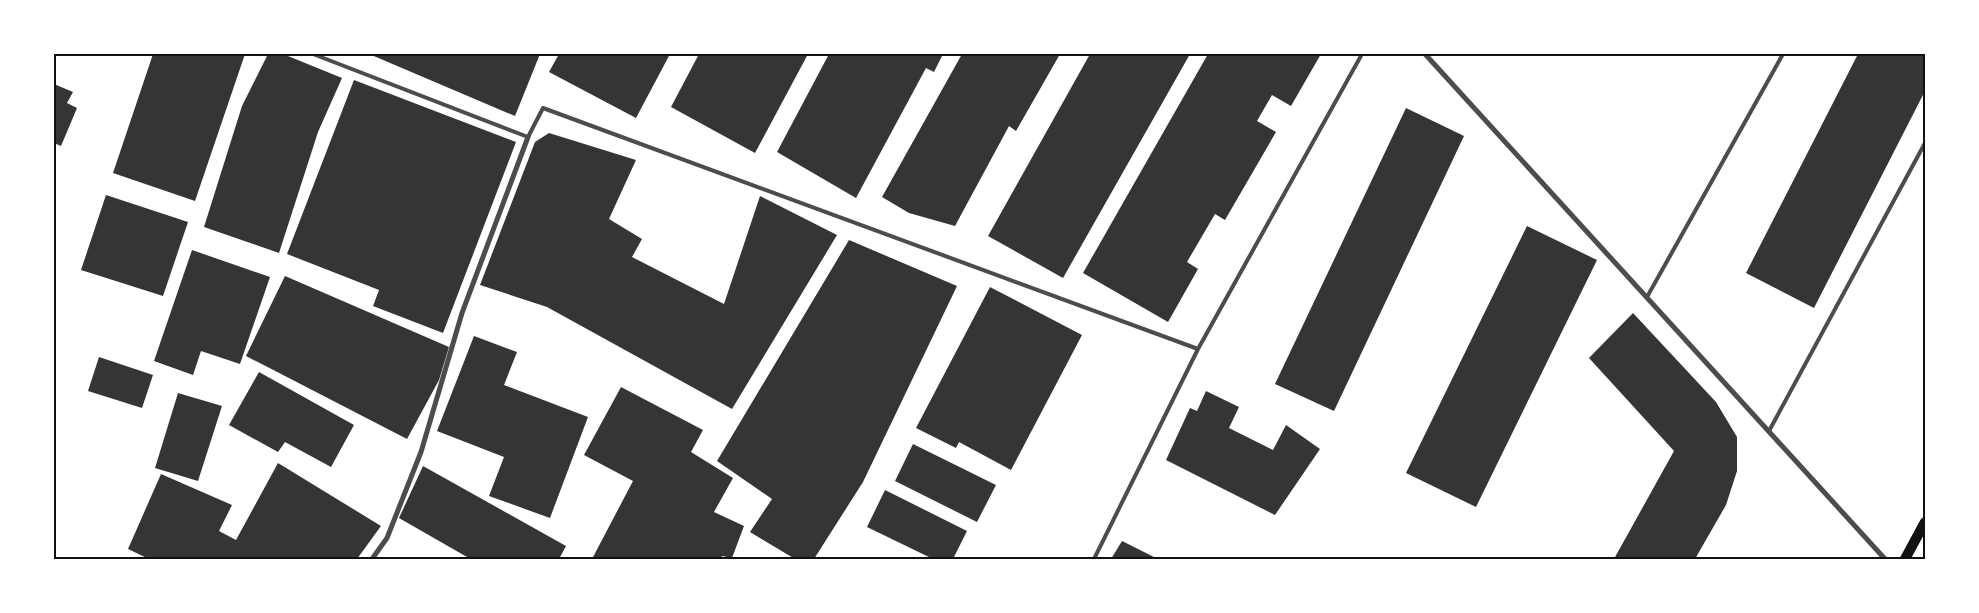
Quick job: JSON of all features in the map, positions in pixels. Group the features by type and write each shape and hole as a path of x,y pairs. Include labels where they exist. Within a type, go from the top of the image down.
{"main road":[{"path":"1905,559 1925,522"}],"street":[{"path":"1425,54 1885,559"},
{"path":"372,559 387,538 422,452 462,313 528,137"}],"lane":[{"path":"313,54 528,137 543,108 1198,349"},
{"path":"1094,559 1198,349 1362,54"},
{"path":"1646,297 1783,54"},
{"path":"1769,431 1925,143"}],"building":[{"path":"153,54 245,54 195,201 113,173"},
{"path":"268,54 283,54 342,78 318,132 279,253 204,227 242,106"},
{"path":"369,54 540,54 515,116"},
{"path":"559,54 670,54 636,118 549,72"},
{"path":"699,54 808,54 755,153 671,107"},
{"path":"829,54 943,54 934,72 926,68 856,198 777,152"},
{"path":"962,54 1060,54 1016,131 1009,126 955,226 909,213 882,197"},
{"path":"1090,54 1190,54 1063,278 988,236"},
{"path":"1208,54 1321,54 1291,106 1272,95 1257,121 1276,132 1225,220 1215,214 1187,262 1198,269 1168,322 1083,273"},
{"path":"1858,54 1925,54 1925,91 1814,308 1746,273"},
{"path":"354,80 516,142 443,333 373,306 379,290 287,254"},
{"path":"54,84 73,92 67,103 77,108 61,146 54,143"},
{"path":"1406,108 1464,136 1334,411 1275,384"},
{"path":"549,133 636,160 609,219 642,239 632,257 724,304 760,196 837,235 732,409 547,307 480,285 535,142"},
{"path":"106,195 188,222 163,296 81,270"},
{"path":"1527,226 1597,260 1476,507 1406,473"},
{"path":"849,240 957,286 863,482 814,559 795,559 750,532 772,499 717,461"},
{"path":"192,250 270,277 240,364 201,351 193,375 154,361"},
{"path":"285,276 449,347 439,380 407,439 246,356"},
{"path":"990,287 1082,335 1011,470 959,442 956,448 916,428"},
{"path":"1633,313 1716,402 1737,437 1737,471 1726,505 1695,559 1614,559 1674,451 1589,358"},
{"path":"474,336 517,352 504,385 588,417 550,518 489,496 504,457 437,431"},
{"path":"99,357 153,375 142,408 88,391"},
{"path":"259,372 354,425 331,467 285,442 278,452 229,425"},
{"path":"621,387 703,430 691,452 733,478 714,512 744,526 732,558 722,556 721,559 592,559 633,481 584,455"},
{"path":"1206,391 1239,407 1229,428 1273,450 1286,425 1320,449 1275,515 1166,460 1190,408 1197,411"},
{"path":"178,393 222,406 198,481 155,468"},
{"path":"913,444 996,485 977,522 895,481"},
{"path":"278,463 381,526 357,559 149,559 128,549 161,474 232,505 219,531 236,540"},
{"path":"423,466 566,546 559,559 466,559 467,557 399,518"},
{"path":"885,490 967,531 953,559 933,559 867,527"},
{"path":"1122,541 1158,559 1111,559"}]}
